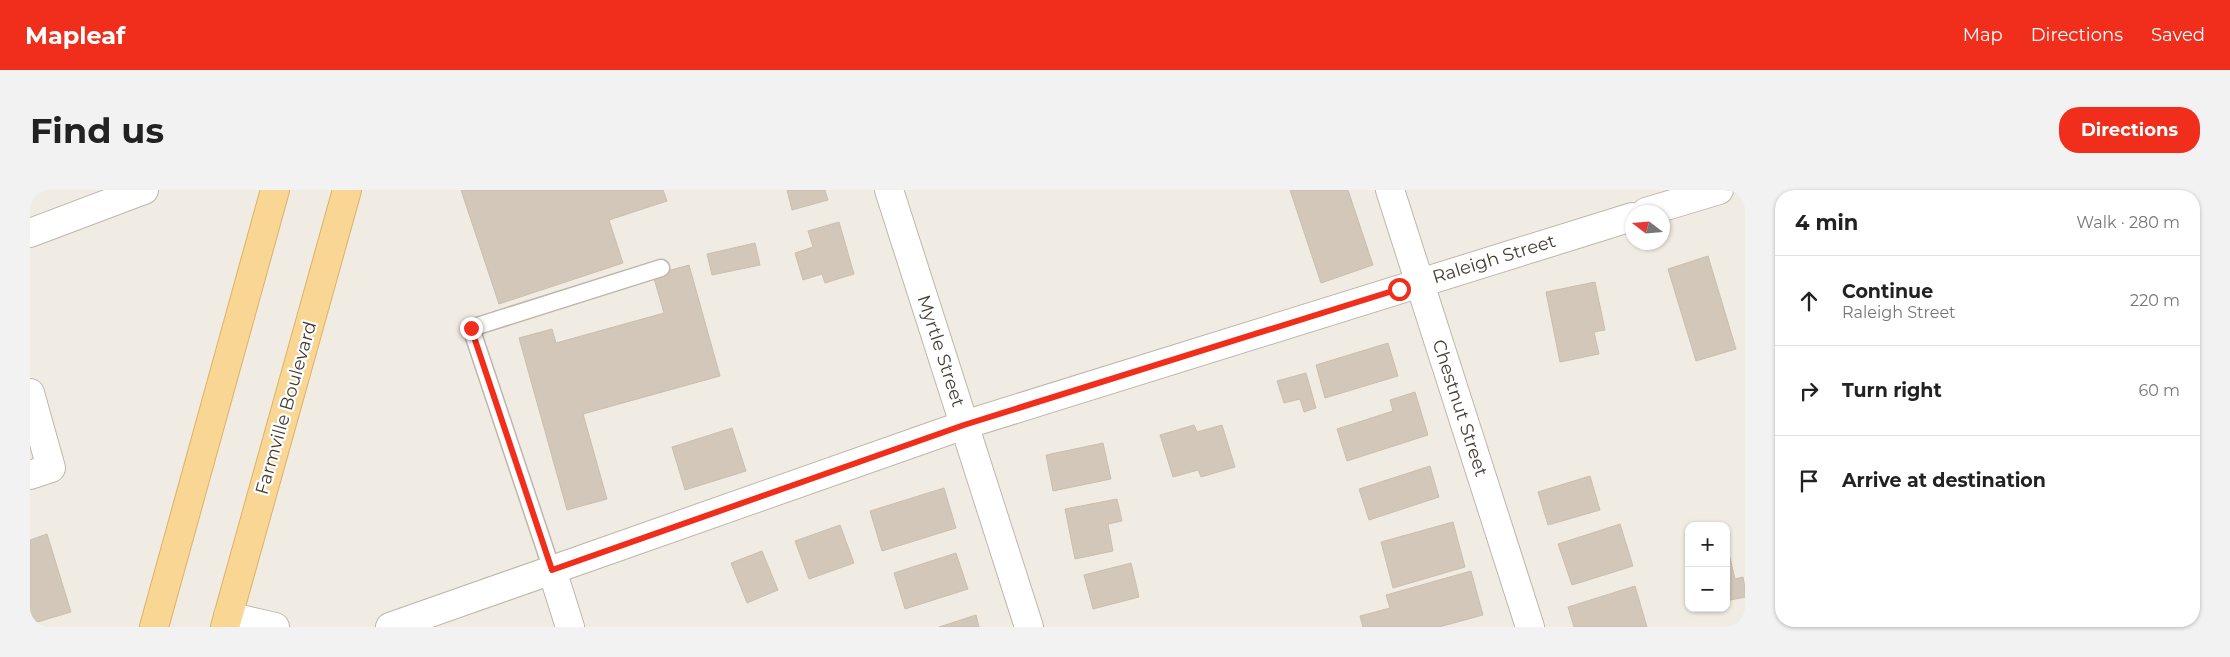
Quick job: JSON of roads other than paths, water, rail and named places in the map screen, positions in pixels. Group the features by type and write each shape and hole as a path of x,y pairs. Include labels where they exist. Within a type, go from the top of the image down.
{"main road":[{"path":"154,627 275,190"},
{"name":"Farmville Boulevard","path":"226,621 347,190"}],"street":[{"path":"30,233 144,190"},
{"name":"Myrtle Street","path":"889,190 1029,627"},
{"name":"Chestnut Street","path":"1390,190 1530,627"},
{"path":"1670,205 1720,190"},
{"name":"Raleigh Street","path":"390,627 964,425 1625,219"},
{"path":"30,393 40,471"},
{"path":"552,570 570,627"},
{"path":"226,621 275,627"}],"lane":[{"path":"552,570 471,328 661,268"}]}
